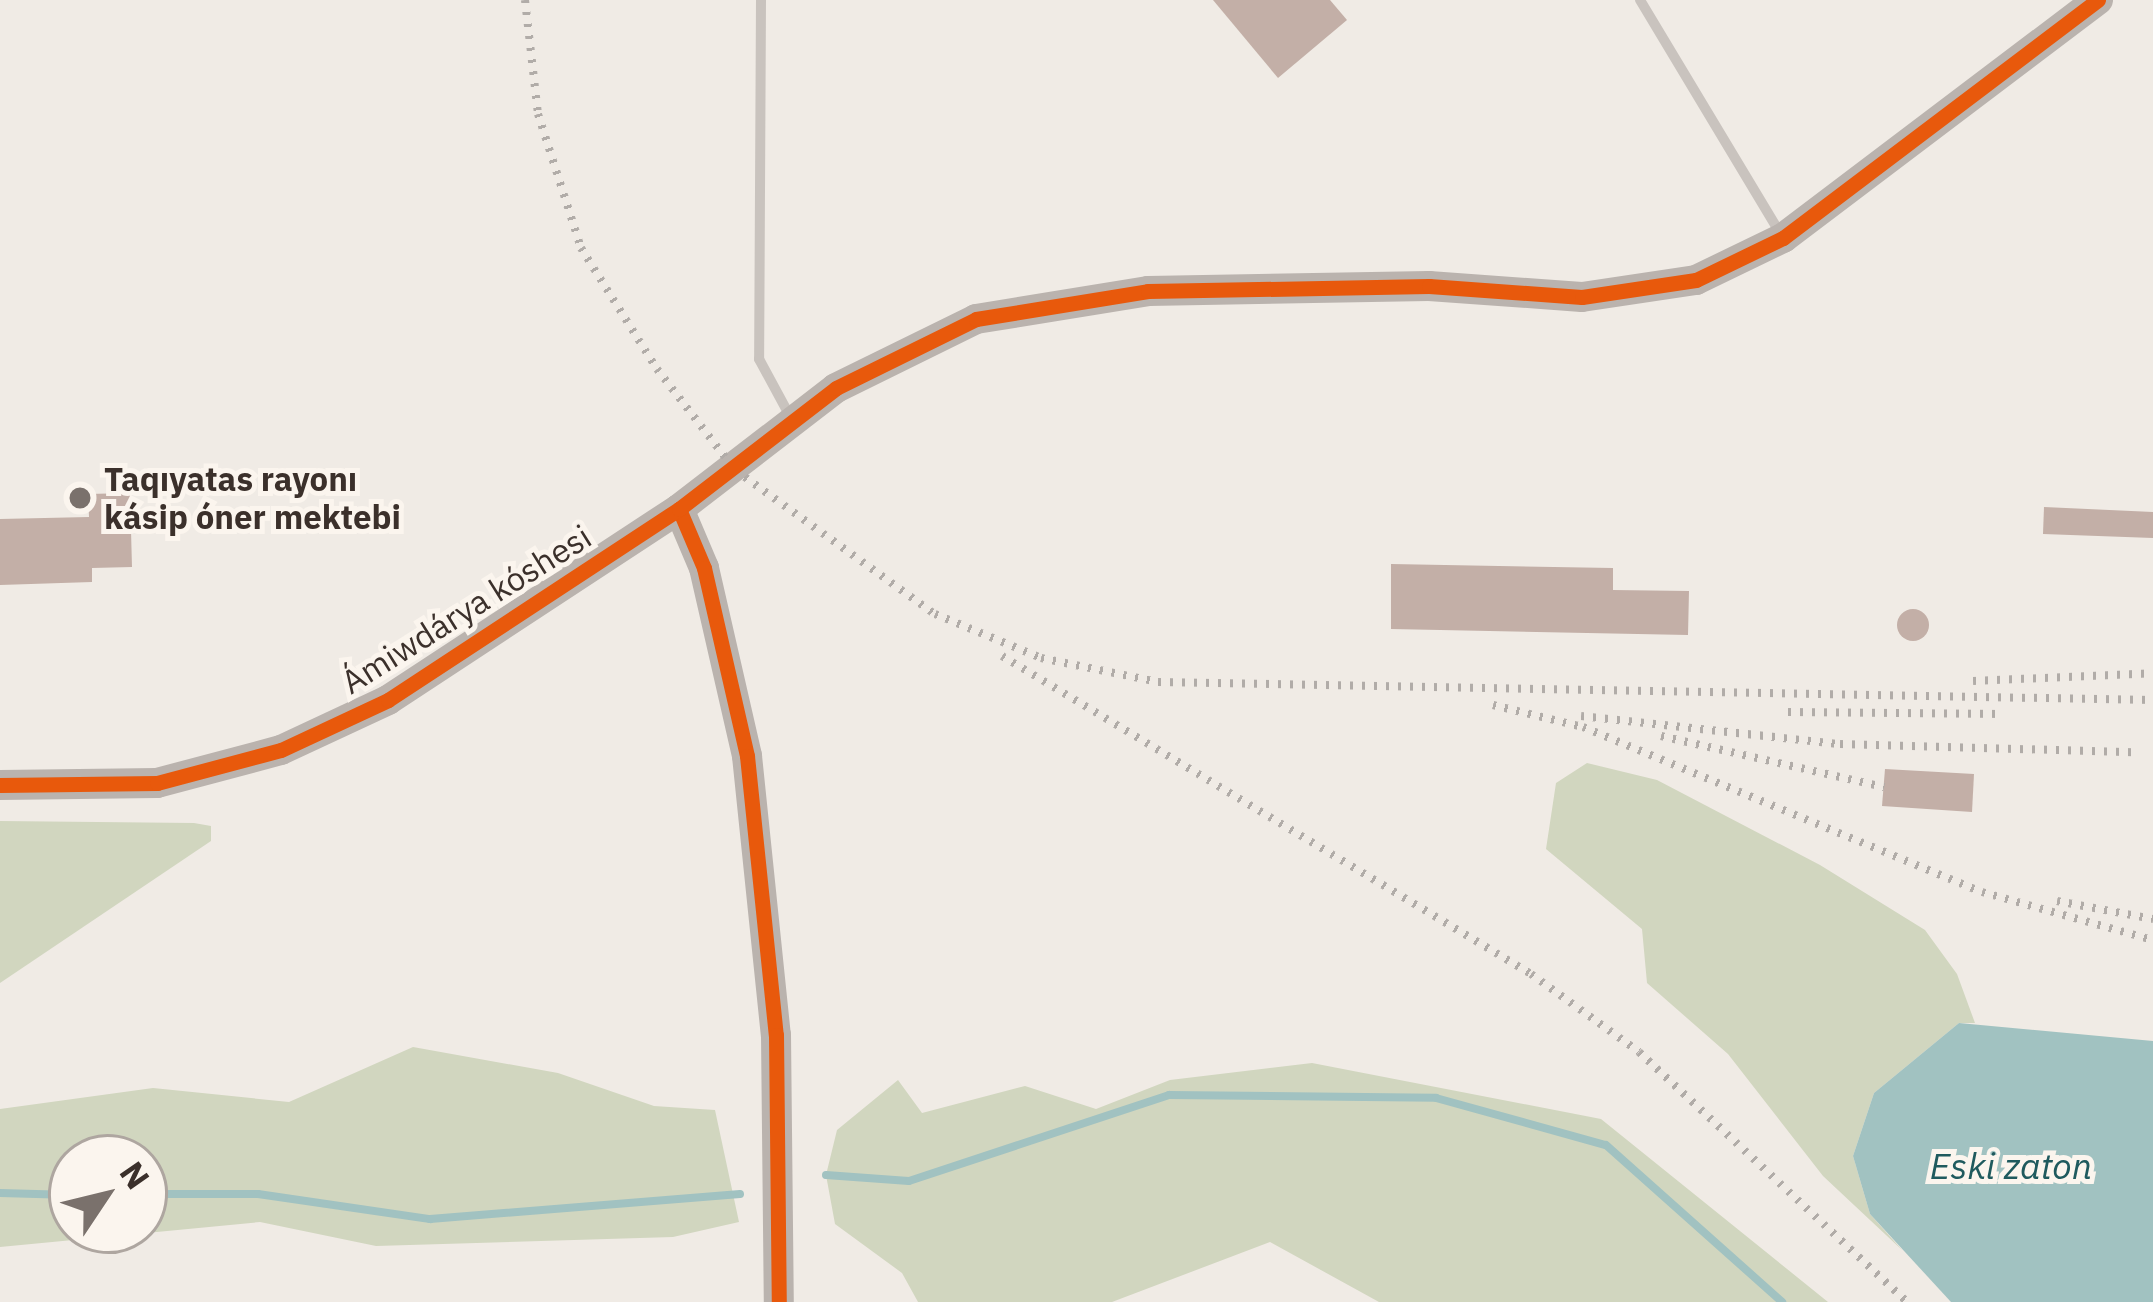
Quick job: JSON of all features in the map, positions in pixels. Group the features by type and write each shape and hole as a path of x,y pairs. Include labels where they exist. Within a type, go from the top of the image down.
{"street":[{"name":"Ámiwdárya kóshesi","path":"0,785 157,783 281,750 388,700 679,509 735,470 792,420 976,319 1074,300 1429,286 1582,297 1696,280 1783,238 2098,0"},
{"path":"679,509 704,568 747,756 776,1035 778,1302"}],"lane":[{"path":"760,0 759,358 792,420"},
{"path":"1640,0 1783,238"}],"green space":[{"path":"1587,763 1657,780 1820,865 1925,930 1957,974 1975,1023 1959,1023 1874,1093 1853,1156 1870,1214 1902,1250 1823,1176 1728,1054 1647,983 1642,929 1546,849 1556,783"},
{"path":"0,821 194,823 211,826 211,841 0,983"},
{"path":"413,1047 558,1073 654,1106 715,1110 739,1222 673,1237 376,1246 260,1222 168,1231 168,1134 48,1134 48,1242 0,1247 0,1109 153,1088 289,1102"},
{"path":"1312,1063 1601,1119 1828,1302 1379,1302 1270,1242 1112,1302 918,1302 902,1273 835,1224 826,1175 837,1130 898,1080 922,1113 1025,1086 1096,1109 1170,1080"}],"water":[{"name":"Eski zaton","path":"1959,1023 2153,1041 2153,1302 1951,1302 1870,1214 1853,1156 1874,1093"}],"building":[{"path":"1213,0 1330,0 1347,20 1278,78"},
{"path":"130,493 132,567 92,568 92,582 0,585 0,519 89,517 88,494"},
{"path":"2044,507 2153,512 2153,538 2043,534"},
{"path":"1391,564 1613,568 1613,590 1689,591 1688,635 1391,629"},
{"path":"1913,609 1924,614 1929,625 1924,636 1913,641 1902,636 1897,625 1902,614"},
{"path":"1885,769 1974,774 1972,812 1882,806"}],"waterway":[{"path":"826,1175 909,1181 1169,1095 1436,1098 1606,1145 1782,1302"},
{"path":"0,1193 48,1194"},
{"path":"168,1194 258,1194 430,1219 740,1194"}],"railway":[{"path":"525,0 538,114 581,248 657,369 735,470 935,614 1041,658 1158,682 2153,700"},
{"path":"1002,656 1531,974 1639,1052 1907,1302"},
{"path":"1973,681 2153,673"},
{"path":"1493,705 1583,727 1982,892 2153,940"},
{"path":"1788,712 2004,714"},
{"path":"1581,716 1840,744 2133,752"},
{"path":"1661,736 1884,787"},
{"path":"2057,901 2153,919"}],"cycle path":[{"path":"0,785 157,783 281,750 388,700 679,509 836,388 976,319 1148,291 1429,286 1582,297 1696,280 1783,238 2098,0"},
{"path":"679,509 704,568 747,756 776,1035 779,1302"}],"place":[{"name":"Taqıyatas rayonı kásip óner mektebi","path":"80,498"}]}
